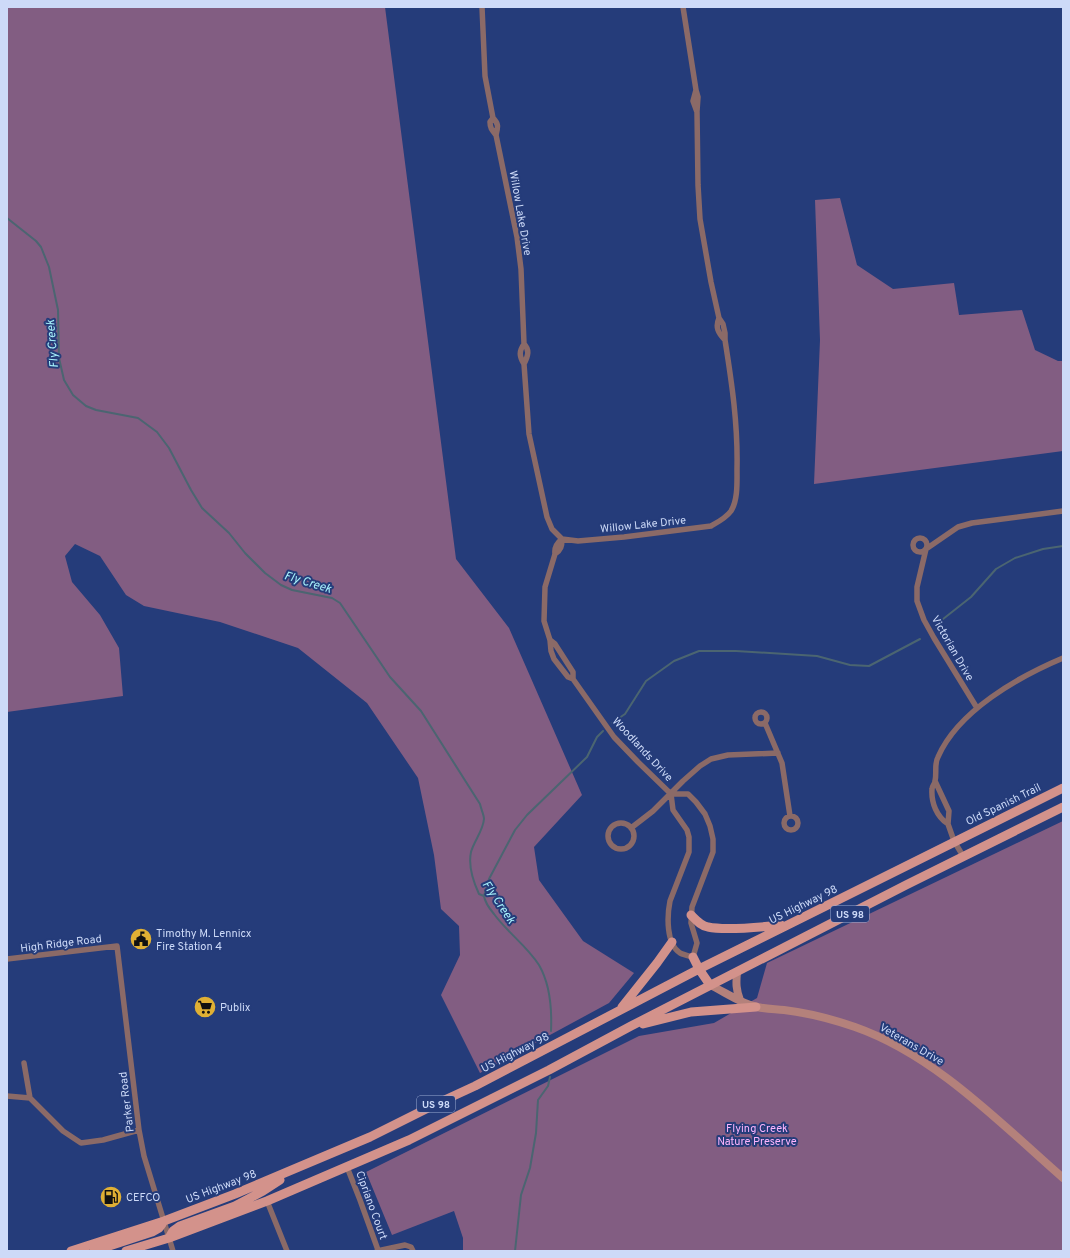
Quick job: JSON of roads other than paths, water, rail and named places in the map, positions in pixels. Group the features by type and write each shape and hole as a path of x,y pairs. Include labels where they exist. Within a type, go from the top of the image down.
{"main road":[{"name":"Old Spanish Trail","path":"954,841 1063,788"},
{"name":"US 98","path":"126,1251 169,1238 267,1201 409,1140 550,1070 710,985 963,856 1063,807"},
{"name":"US Highway 98","path":"71,1251 164,1221 296,1169 370,1137 476,1086 699,969 788,924 836,902 954,841"},
{"path":"691,915 703,925 714,928 763,927 788,924"},
{"path":"619,1011 672,942"},
{"path":"693,957 710,985"},
{"path":"631,1026 691,1012 756,1007"},
{"path":"370,1137 377,1154"},
{"path":"169,1238 173,1231 180,1226 235,1206 263,1191 296,1169"},
{"path":"94,1251 159,1228 164,1221"}],"street":[{"name":"Willow Lake Drive","path":"482,7 485,76 493,118 497,122 498,127 496,135 517,237 521,269 524,344 520,349 520,354 524,364 529,434 535,466 547,517 552,530 562,539 586,541 711,526 720,522 731,511 736,498 738,445 736,412 725,340 720,335 717,328 719,318 700,219 697,112 693,101 696,90 684,7"},
{"name":"Victorian Drive","path":"977,708 930,631 917,601 917,587 926,549 958,527 972,523 1063,511"},
{"name":"Woodlands Drive","path":"562,539 554,550 555,554 545,587 544,621 554,659 568,677 573,679 614,737 671,794 673,810 687,830 690,844 689,852 668,910 669,931 672,942"},
{"name":"Woodlands Drive","path":"550,640 555,644 573,672 573,679"},
{"path":"948,824 939,818 935,807 932,789 935,781 937,758 947,739 977,708 1000,690 1046,665 1063,658"},
{"path":"765,723 782,762 790,816"},
{"path":"631,828 653,811 700,766 711,759 728,755 778,753"},
{"path":"935,781 949,811 948,824 954,841 963,856"},
{"name":"Woodlands Drive","path":"671,794 688,794 696,802 708,820 713,839 713,852 692,907 691,923 696,943 693,957"},
{"path":"624,823 631,828 634,840 629,847 625,849 616,849 610,844 608,840 609,831 615,824 624,823"},
{"path":"672,942 675,949 680,953 693,957"},
{"name":"High Ridge Road","path":"7,959 117,946"},
{"name":"Parker Road","path":"117,946 139,1130 144,1156 173,1251"},
{"path":"738,972 736,982 740,1000"},
{"name":"Veterans Drive","path":"710,985 756,1007 819,1016 855,1027 888,1041 920,1059 949,1079 1063,1178"},
{"path":"24,1063 30,1098 63,1131 81,1143 102,1140 139,1130"},
{"path":"7,1096 30,1098"},
{"name":"Cipriano Court","path":"347,1167 377,1251 405,1245 411,1247 413,1251"},
{"path":"267,1201 287,1251"}],"waterway":[{"name":"Fly Creek","path":"7,218 36,241 41,247 49,267 58,310 59,358 64,380 73,395 86,406 96,410 138,418 157,432 169,448 202,508 229,533 245,553 265,573 281,585 292,590 332,598 340,603 390,677 421,711 480,804 484,819 482,828 474,844 470,857 473,879 479,894 484,896 490,910 529,952 543,972 550,997 551,1031"},
{"path":"938,623 971,597 996,569 1015,558 1043,549 1063,546"},
{"path":"612,723 625,714 646,681 674,661 699,651 736,651 817,656 850,665 869,666 920,639"},
{"path":"484,896 489,879 515,830 527,815 587,757 597,737 603,731"},
{"name":"Fly Creek","path":"515,1251 521,1195 530,1168 536,1133 538,1100 548,1086 550,1077"}],"place":[{"name":"Timothy M. Lennicx Fire Station 4","path":"141,939"},
{"name":"Publix","path":"205,1007"},
{"name":"CEFCO","path":"111,1197"}],"park label":[{"name":"Flying Creek Nature Preserve","path":"757,1134"}]}
